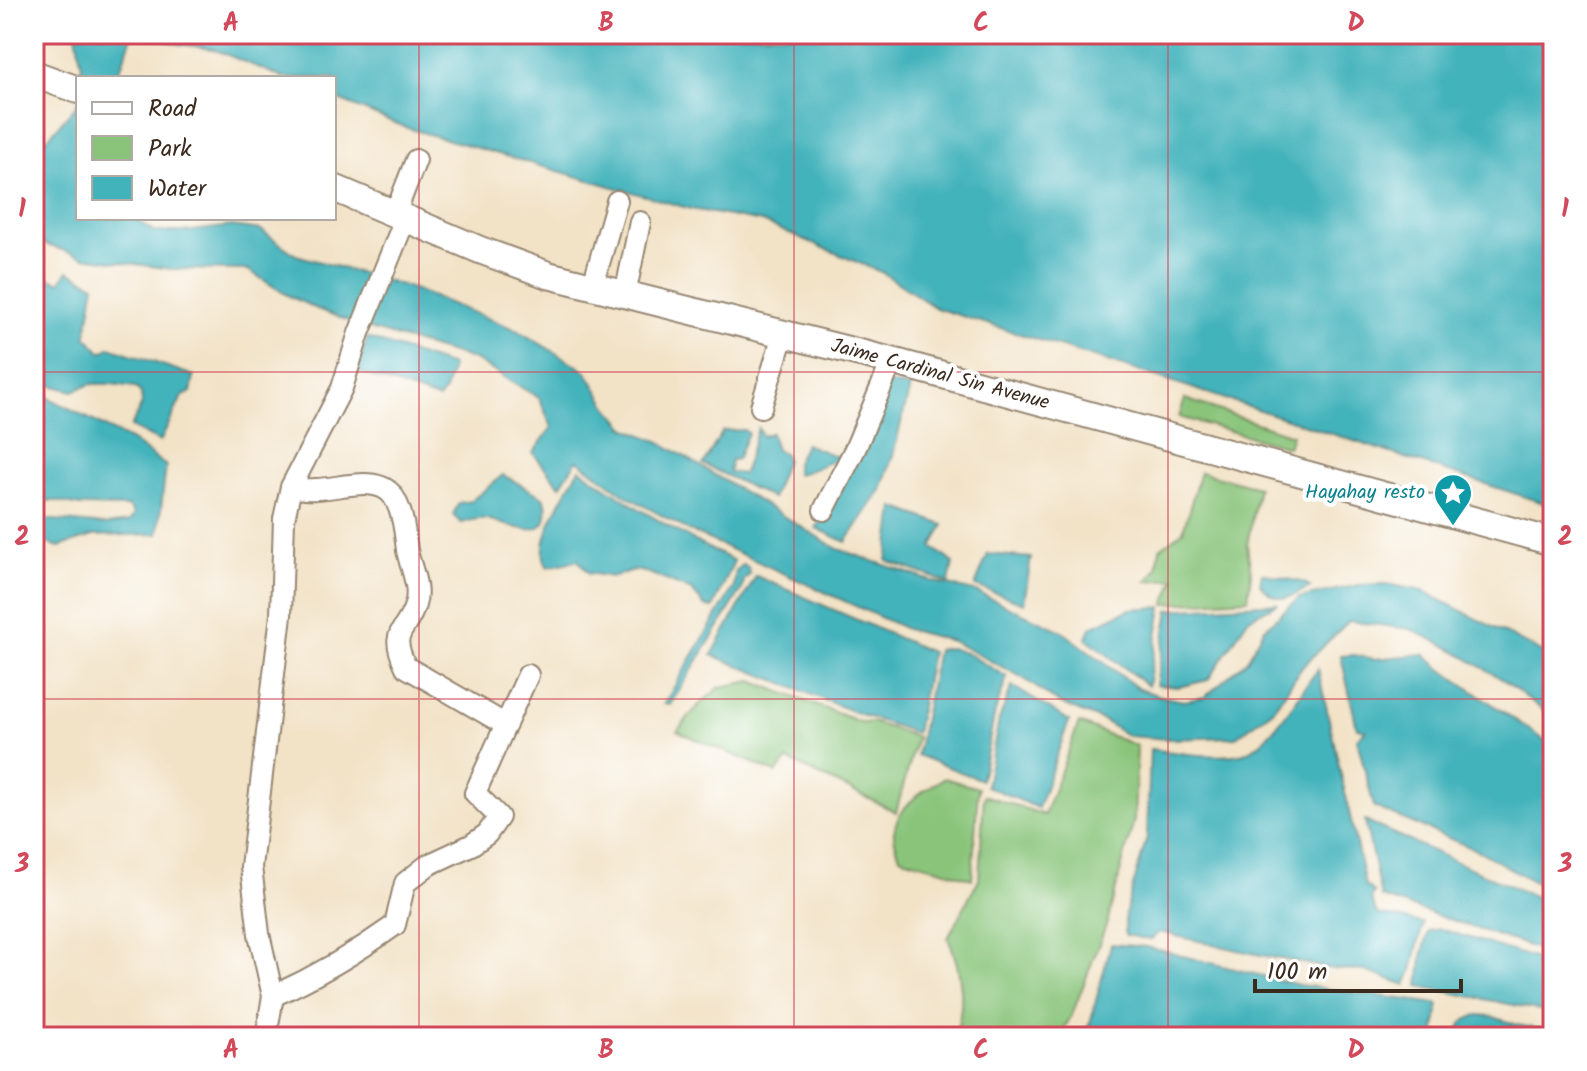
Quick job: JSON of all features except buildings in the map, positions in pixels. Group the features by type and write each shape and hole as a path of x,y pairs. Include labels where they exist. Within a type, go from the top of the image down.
{"main road":[{"path":"34,74 76,89"},
{"name":"Jaime Cardinal Sin Avenue","path":"336,189 534,270 592,288 784,332 1553,542"}],"street":[{"path":"266,1037 273,996 259,934 251,867 281,615 284,519 291,487 342,388 359,333 379,284 416,160"},
{"path":"592,288 617,201"},
{"path":"625,295 640,222"},
{"path":"761,407 784,332"},
{"path":"824,510 856,447 892,361"},
{"path":"291,487 314,490 363,484 381,487 392,495 405,531 415,583 416,603 399,632 398,650 406,667 506,725"},
{"path":"273,996 312,978 395,925 405,883 428,865 487,834 499,817 475,793 528,675"}],"green space":[{"path":"1185,399 1292,435 1288,447 1179,417"},
{"path":"1200,472 1258,487 1247,545 1251,573 1248,599 1165,604 1175,579 1147,581 1157,569 1160,548 1183,531"},
{"path":"752,681 863,723 872,722 917,737 896,812 788,760 776,773 677,731 699,705 720,687"},
{"path":"1079,723 1137,746 1134,820 1107,923 1072,1015 1059,1037 954,1037 960,1013 961,987 948,938 979,879 984,795 1044,815"},
{"path":"944,778 978,788 972,879 900,857 895,841 894,832 900,814 920,794"}],"water":[{"path":"76,34 133,34 118,76 84,76"},
{"path":"138,34 1553,34 1553,506 936,308 883,273 762,222 691,209 407,128 336,99 336,76 279,76 213,49"},
{"path":"76,105 76,220 137,220 155,232 232,226 261,230 296,255 405,286 517,330 586,371 608,407 626,428 660,442 838,549 931,581 974,591 1062,631 1139,689 1184,701 1205,697 1247,660 1264,629 1299,598 1359,585 1386,584 1423,591 1553,658 1553,718 1505,681 1448,647 1410,629 1349,621 1303,666 1273,710 1236,737 1168,739 1128,736 1104,721 1059,703 1020,676 952,641 906,629 688,530 625,495 577,460 560,486 533,453 552,427 539,398 473,359 373,330 317,309 287,295 248,270 172,269 84,257 47,245 34,235 34,149 47,139"},
{"path":"68,271 95,285 86,336 102,353 110,347 194,376 191,392 182,397 160,442 131,427 142,404 141,393 135,387 91,384 73,391 34,381 34,321 46,277 60,282"},
{"path":"367,338 452,366 445,391 438,399 358,372"},
{"path":"882,383 910,387 881,490 846,542 816,528 838,497"},
{"path":"34,390 132,441 166,466 158,534 93,536 59,547 34,539 34,518 106,525 129,522 134,514 129,507 80,506 56,501 39,501 34,506 34,445 41,410 34,404"},
{"path":"758,428 762,436 771,433 776,450 784,453 786,460 772,498 703,464 723,431 744,430 748,433 737,459 731,460 729,472 743,474"},
{"path":"805,444 843,459 796,474 796,463"},
{"path":"580,469 655,518 734,561 713,608 705,606 692,591 649,573 634,570 612,577 589,573 578,560 548,567 544,558 547,532"},
{"path":"503,475 543,497 547,507 543,523 538,528 521,529 486,519 461,523 453,514 459,503 471,501"},
{"path":"894,507 944,525 932,547 953,563 949,583 887,561"},
{"path":"988,554 1031,558 1024,603 975,586"},
{"path":"742,565 748,567 750,574 744,580 742,589 670,705 664,704 734,587 736,571"},
{"path":"1262,573 1305,583 1310,587 1289,597 1278,597 1260,584"},
{"path":"756,576 931,652 916,733 712,655"},
{"path":"1278,603 1249,618 1208,680 1178,687 1156,685 1169,610"},
{"path":"1162,607 1148,686 1087,639 1091,627 1130,609"},
{"path":"950,648 968,654 1007,677 995,712 981,780 917,755 937,650"},
{"path":"1424,654 1553,746 1553,890 1479,851 1374,807 1357,739 1366,730 1357,728 1341,656 1374,659"},
{"path":"1318,669 1365,885 1374,892 1371,899 1377,914 1423,923 1406,985 1365,971 1333,969 1159,932 1151,940 1125,935 1125,915 1147,837 1150,749 1210,756 1244,753 1274,729"},
{"path":"1012,686 1069,721 1038,808 986,786 999,720"},
{"path":"1365,821 1553,905 1553,954 1381,897"},
{"path":"1441,929 1553,964 1553,1013 1419,986 1422,956 1429,931"},
{"path":"1111,944 1147,947 1299,985 1439,1004 1434,1037 1082,1037 1090,1023"},
{"path":"1477,1015 1553,1031 1553,1037 1454,1037 1464,1021"}],"place":[{"name":"Hayahay resto","path":"1453,527"}]}
